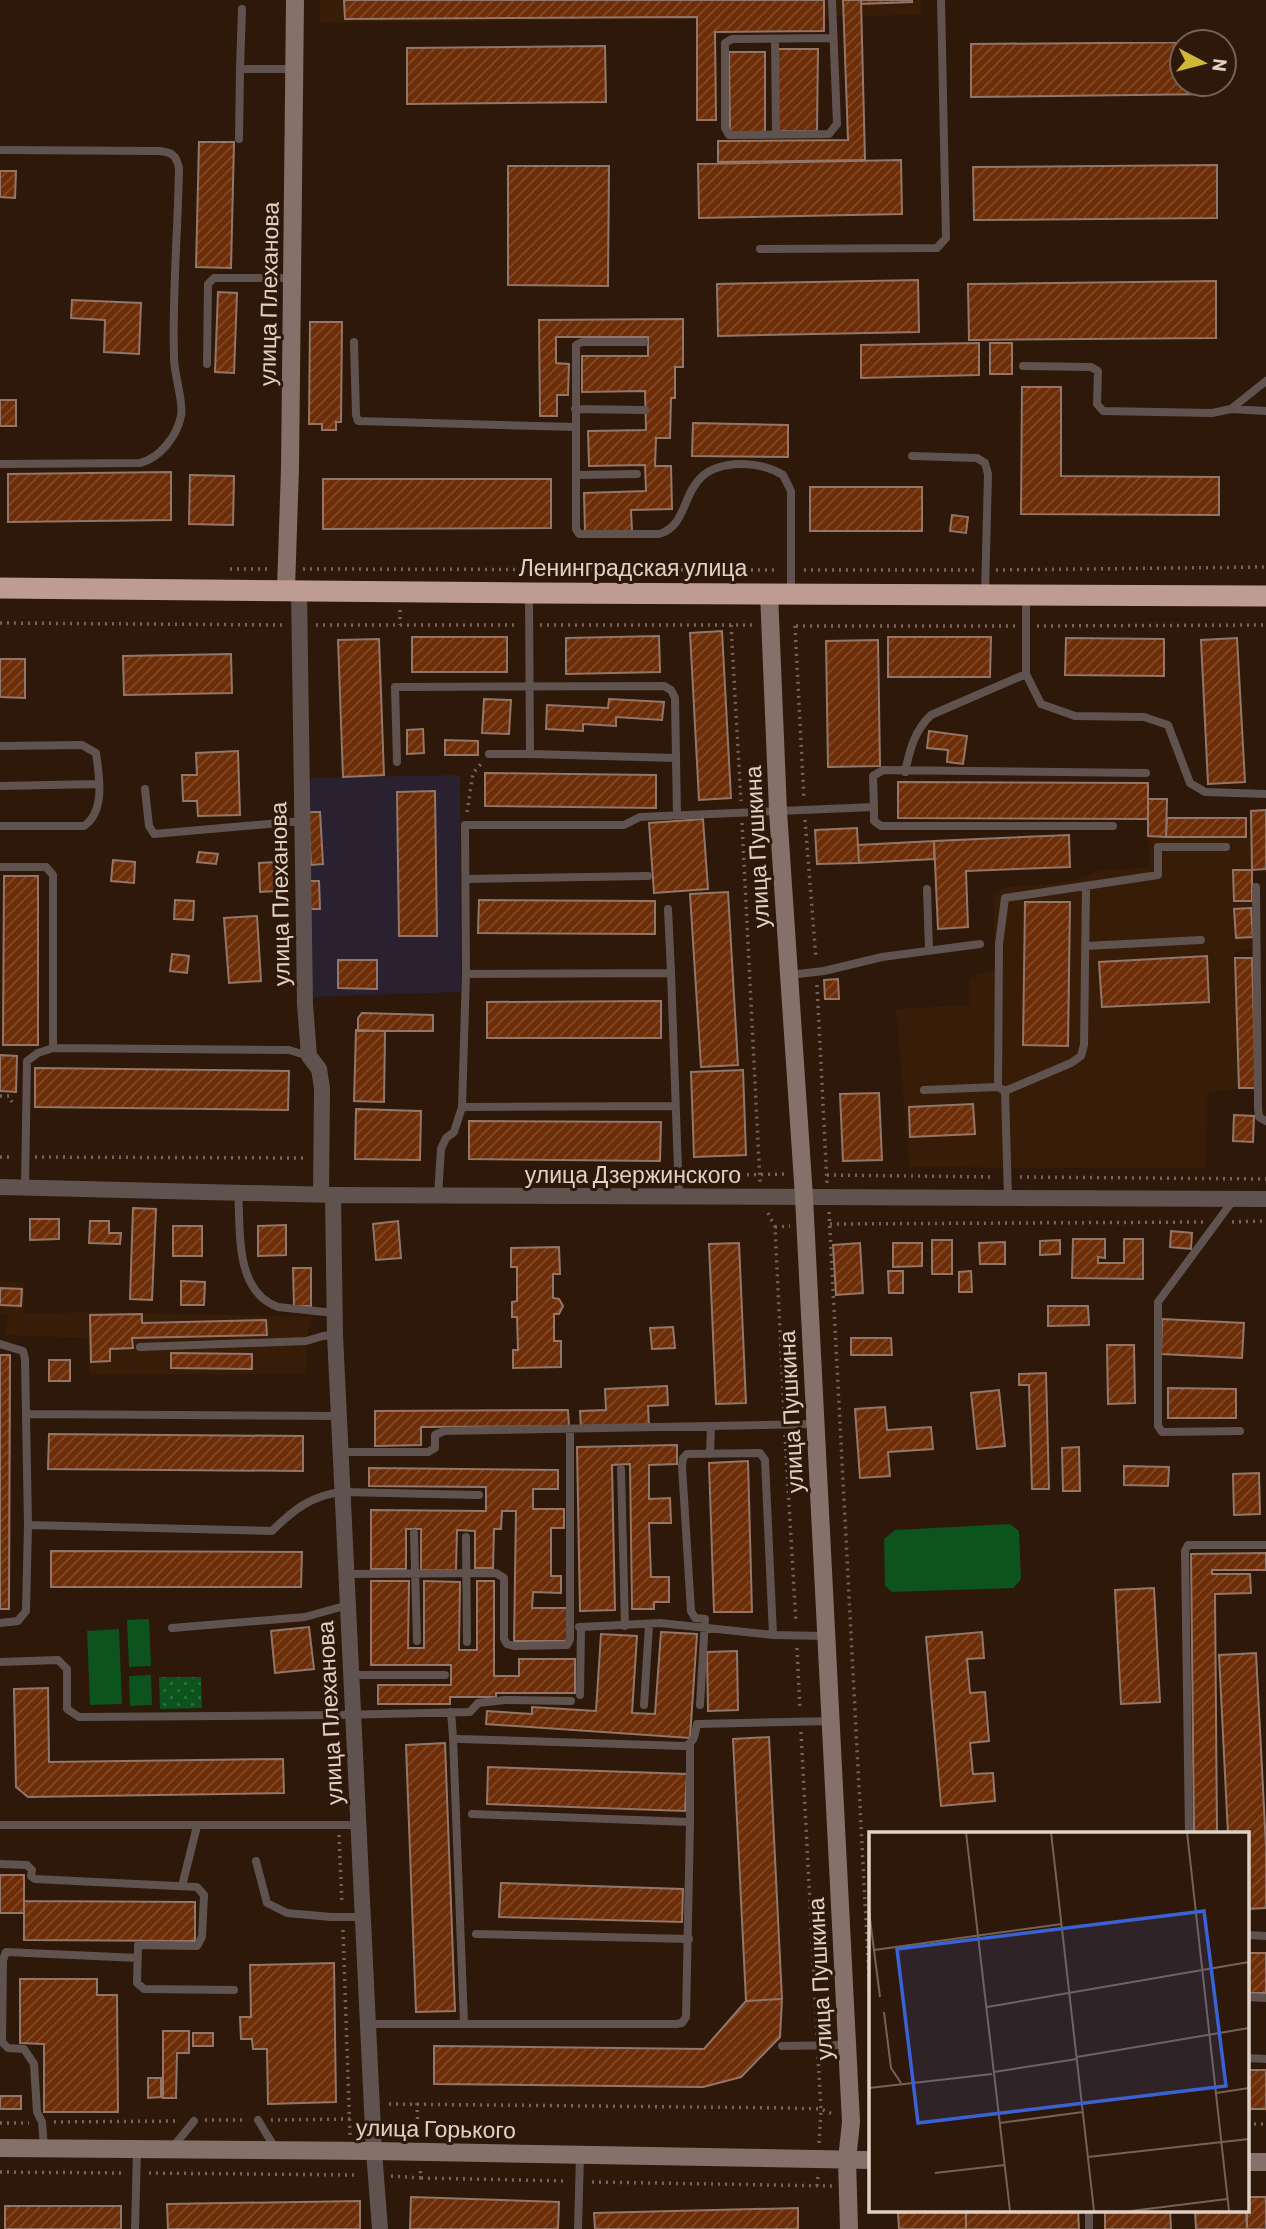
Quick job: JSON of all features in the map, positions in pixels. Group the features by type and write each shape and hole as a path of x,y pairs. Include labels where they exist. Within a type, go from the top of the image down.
{"highway":[{"name":"Ленинградская улица","path":"0,588 291,582 529,593 1266,596"}],"main road":[{"name":"улица Плеханова","path":"291,582 295,0"},
{"name":"улица Пушкина","path":"769,593 778,811 804,1197 851,2122 847,2160 849,2229"},
{"name":"улица Горького","path":"0,2148 374,2151 869,2160"},
{"path":"1248,2162 1266,2162"}],"street":[{"name":"улица Плеханова","path":"291,582 300,625 305,1004 309,1056 319,1069 322,1088 320,1158 327,1194 334,1313 380,2229"},
{"name":"улица Дзержинского","path":"0,1187 327,1194 1266,1199"}],"lane":[{"path":"832,0 836,124 829,134 729,135 725,128 725,43 732,39 833,38"},
{"path":"760,249 937,248 946,238 941,0"},
{"path":"239,139 242,9"},
{"path":"775,39 776,135"},
{"path":"240,69 294,69"},
{"path":"0,150 159,150 171,152 176,158 180,168 174,284 174,360 181,408 178,426 164,448 148,461 0,464"},
{"path":"207,364 210,280 292,278"},
{"path":"354,342 358,421 576,427"},
{"path":"644,342 582,342 576,345 576,529 579,534 668,531 701,475 725,464 750,464 775,470 783,475 791,491 790,593"},
{"path":"1023,366 1091,367 1098,371 1097,404 1103,411 1212,414 1231,409 1266,411"},
{"path":"1231,409 1266,381"},
{"path":"575,410 645,410"},
{"path":"912,456 977,458 985,463 988,474 985,594"},
{"path":"576,475 637,474"},
{"path":"529,593 530,754"},
{"path":"1026,595 1026,674 1041,704 1075,716 1144,718 1168,724 1190,783 1205,792 1266,794"},
{"path":"905,772 913,740 920,725 930,715 1026,674"},
{"path":"397,762 395,687 668,687 675,698 677,815"},
{"path":"0,746 82,745 96,753 99,784 97,808 84,826 0,826"},
{"path":"489,754 676,758"},
{"path":"1113,826 881,826 874,821 873,776 883,770 1146,773"},
{"path":"0,786 99,784"},
{"path":"145,789 150,831 154,834 302,821"},
{"path":"438,1195 441,1149 446,1139 454,1132 462,1107 466,974 465,825 624,825 640,817 874,807"},
{"path":"1008,1198 1001,1089 999,944 1005,898 1158,875 1158,847 1226,847"},
{"path":"0,867 46,867 53,875 53,1048"},
{"path":"466,879 648,876"},
{"path":"924,1090 1001,1089 1071,1063 1081,1056 1084,1045 1086,886"},
{"path":"1256,887 1258,1108 1259,1116 1266,1121"},
{"path":"926,889 929,950"},
{"path":"667,909 679,1196"},
{"path":"1086,946 1201,940"},
{"path":"789,975 817,972 881,957 980,944"},
{"path":"466,974 671,973"},
{"path":"25,1187 27,1061 38,1053 53,1048 289,1050 309,1056"},
{"path":"462,1107 675,1106"},
{"path":"237,1191 245,1272 251,1284 270,1304 278,1307 334,1313"},
{"path":"1234,1199 1158,1302 1158,1426 1162,1432 1240,1431"},
{"path":"140,1347 306,1341 335,1335"},
{"path":"0,1344 23,1351 28,1525 26,1611 18,1621 0,1623"},
{"path":"26,1414 339,1416"},
{"path":"341,1452 428,1452 435,1448 435,1435 444,1431 815,1424"},
{"path":"710,1454 711,1427"},
{"path":"346,1574 496,1573 504,1578 504,1639 507,1644 567,1645 570,1640 570,1430"},
{"path":"701,1705 705,1619 695,1618 691,1611 681,1466 687,1454 760,1453 765,1460 773,1635"},
{"path":"621,1469 625,1626"},
{"path":"28,1525 272,1531 292,1511 316,1497 342,1492 479,1495"},
{"path":"414,1533 417,1641"},
{"path":"466,1537 467,1642"},
{"path":"1189,1832 1185,1551 1188,1545 1266,1545"},
{"path":"172,1628 305,1617 348,1605"},
{"path":"570,1627 660,1623 796,1637 826,1636"},
{"path":"644,1705 649,1625"},
{"path":"580,1695 581,1627"},
{"path":"0,1661 58,1660 67,1669 67,1709 79,1717 470,1712 478,1703 505,1700 570,1701"},
{"path":"352,1675 445,1675"},
{"path":"451,1712 464,2024"},
{"path":"369,2024 682,2023 686,2017 689,1939 691,1744 697,1724 831,1721"},
{"path":"453,1737 685,1746 691,1744"},
{"path":"472,1814 690,1822"},
{"path":"0,1825 359,1825"},
{"path":"182,1886 197,1826"},
{"path":"256,1861 267,1903 287,1913 363,1917"},
{"path":"0,1864 27,1865 35,1879 197,1887 204,1895 202,1937 197,1946 138,1945 138,1983 144,1989 234,1990"},
{"path":"476,1934 689,1939"},
{"path":"1248,1935 1266,1936"},
{"path":"44,2148 42,2122 37,2112 34,2064 24,2049 8,2048 2,2042 2,1960 6,1952 138,1958"},
{"path":"1248,1997 1266,1998"},
{"path":"782,2046 847,2045"},
{"path":"1248,2058 1266,2059"},
{"path":"258,2120 277,2150"},
{"path":"171,2149 194,2121"},
{"path":"135,2229 137,2149"},
{"path":"578,2229 580,2155"}],"path":[{"path":"291,582 790,570 1266,567"},
{"path":"0,623 300,625"},
{"path":"731,625 761,1197 775,1227 818,2045 821,2109 819,2161"},
{"path":"795,626 804,811 817,972 869,1931"},
{"path":"465,825 473,773 489,754"},
{"path":"0,1096 11,1098 12,1115"},
{"path":"0,1157 320,1158"},
{"path":"678,1176 802,1174 1266,1179"},
{"path":"775,1227 830,1224 1266,1221"},
{"path":"349,2104 821,2109 851,2122"},
{"path":"0,2123 350,2119"},
{"path":"1248,2124 1266,2124"},
{"path":"0,2172 376,2175"},
{"path":"421,2178 848,2185"}],"shaded area":[{"path":"320,0 922,0 922,15 320,23"},
{"path":"460,775 461,992 310,997 305,778"},
{"path":"1148,836 1251,837 1252,870 1233,870 1234,901 1252,901 1251,908 1234,909 1236,938 1253,937 1254,948 1235,952 1239,1088 1207,1093 1206,1169 909,1167 896,1009 969,1005 969,978 995,969 993,893 1007,887 1075,880 1098,871 1149,867"},
{"path":"0,1281 24,1282 24,1313 119,1312 313,1317 306,1341 307,1374 89,1375 88,1338 4,1335 8,1315 0,1314"}],"green space":[{"path":"1010,1524 1019,1531 1021,1579 1014,1588 892,1592 885,1586 884,1539 895,1530"},
{"path":"149,1619 151,1666 129,1667 127,1620"},
{"path":"119,1629 122,1704 90,1705 87,1631"},
{"path":"151,1675 152,1705 130,1706 129,1676"},
{"path":"159,1677 201,1677 202,1708 160,1709"}],"building":[{"path":"344,0 824,0 824,31 715,32 716,120 697,120 697,17 345,19"},
{"path":"843,0 861,0 865,160 718,162 718,141 848,140"},
{"path":"861,0 912,0 912,2 861,4"},
{"path":"1168,42 1168,95 971,97 971,44"},
{"path":"605,46 606,102 407,104 407,48"},
{"path":"778,49 818,49 817,131 778,131"},
{"path":"729,52 765,52 765,132 730,132"},
{"path":"199,142 234,142 231,268 196,267"},
{"path":"901,160 902,214 699,218 698,164"},
{"path":"1217,165 1217,218 974,220 973,167"},
{"path":"508,166 609,166 608,286 508,285"},
{"path":"0,171 16,171 15,198 0,197"},
{"path":"918,280 919,332 718,336 717,284"},
{"path":"1216,281 1216,338 969,340 968,284"},
{"path":"218,292 237,293 234,373 215,372"},
{"path":"72,300 141,303 139,354 104,352 105,320 71,318"},
{"path":"683,319 683,367 675,367 675,398 671,398 670,438 656,438 655,466 671,466 672,509 631,510 632,531 585,532 584,493 646,491 645,465 589,466 588,431 646,430 645,391 582,392 582,356 648,356 648,337 556,337 556,363 569,364 568,395 557,395 557,416 540,416 539,320"},
{"path":"310,322 342,322 341,422 336,422 336,430 322,430 322,424 309,424"},
{"path":"979,343 979,375 861,378 861,345"},
{"path":"990,343 1012,343 1012,374 990,374"},
{"path":"1022,387 1061,387 1061,476 1219,477 1219,515 1021,514"},
{"path":"0,400 16,400 16,426 0,426"},
{"path":"693,423 788,425 788,457 692,456"},
{"path":"171,472 171,520 8,522 8,474"},
{"path":"190,475 234,476 233,525 189,524"},
{"path":"323,479 551,479 551,528 323,529"},
{"path":"810,487 922,487 922,531 810,531"},
{"path":"952,515 968,517 966,533 950,531"},
{"path":"722,631 731,798 699,800 690,633"},
{"path":"659,636 660,672 566,674 566,638"},
{"path":"412,637 507,637 507,672 412,672"},
{"path":"888,637 991,637 990,677 888,677"},
{"path":"1066,638 1164,639 1164,676 1065,675"},
{"path":"1237,638 1245,782 1208,784 1201,640"},
{"path":"379,639 384,775 343,777 338,640"},
{"path":"878,640 880,766 828,767 826,641"},
{"path":"231,654 232,693 124,695 123,656"},
{"path":"0,659 25,659 25,698 0,697"},
{"path":"484,699 511,700 509,734 482,733"},
{"path":"609,699 664,702 662,720 616,717 616,726 583,724 583,731 546,729 547,705 608,708"},
{"path":"423,729 424,753 407,754 407,730"},
{"path":"929,731 967,736 963,764 947,762 948,750 927,748"},
{"path":"445,740 478,741 478,755 445,755"},
{"path":"238,751 240,815 198,816 197,801 183,801 182,775 197,775 196,753"},
{"path":"485,773 656,775 656,808 485,806"},
{"path":"898,782 1148,783 1148,819 898,818"},
{"path":"435,791 437,936 399,936 397,792"},
{"path":"1148,799 1167,799 1166,837 1148,836"},
{"path":"1266,810 1266,869 1252,870 1251,811"},
{"path":"308,812 320,812 323,864 311,865"},
{"path":"1167,818 1246,818 1246,837 1166,837"},
{"path":"703,819 708,889 654,893 649,823"},
{"path":"857,828 859,863 817,864 815,830"},
{"path":"1069,835 1070,867 966,871 968,927 938,929 934,841"},
{"path":"934,841 934,859 859,863 858,845"},
{"path":"199,852 218,854 216,864 197,862"},
{"path":"113,860 135,862 134,883 111,881"},
{"path":"275,862 276,891 260,892 259,863"},
{"path":"1233,870 1252,870 1252,901 1234,901"},
{"path":"4,876 38,876 38,1045 3,1045"},
{"path":"309,881 319,881 320,909 309,909"},
{"path":"728,892 738,1065 701,1067 690,894"},
{"path":"175,900 194,901 193,920 174,919"},
{"path":"479,900 655,901 655,934 478,933"},
{"path":"1025,902 1070,902 1068,1046 1023,1045"},
{"path":"1251,908 1253,937 1236,938 1234,909"},
{"path":"257,916 261,981 229,983 224,918"},
{"path":"172,954 189,956 187,973 170,971"},
{"path":"1207,956 1209,1002 1102,1007 1099,962"},
{"path":"1235,958 1252,958 1256,1088 1239,1088"},
{"path":"338,960 377,960 377,989 338,988"},
{"path":"838,979 839,999 825,999 824,980"},
{"path":"661,1001 661,1038 487,1038 487,1002"},
{"path":"362,1013 433,1015 433,1031 358,1031 358,1018"},
{"path":"356,1030 385,1031 384,1102 354,1101"},
{"path":"0,1055 17,1056 16,1092 0,1091"},
{"path":"35,1068 289,1071 288,1110 35,1107"},
{"path":"743,1070 746,1155 694,1157 691,1072"},
{"path":"879,1093 882,1160 843,1161 840,1094"},
{"path":"973,1104 975,1134 910,1137 909,1107"},
{"path":"356,1109 421,1111 420,1160 355,1159"},
{"path":"1234,1115 1254,1116 1253,1142 1233,1141"},
{"path":"469,1121 661,1122 660,1161 469,1159"},
{"path":"133,1208 156,1209 152,1300 130,1299"},
{"path":"30,1219 59,1219 59,1239 30,1240"},
{"path":"90,1221 109,1221 109,1233 121,1233 120,1244 89,1243"},
{"path":"398,1221 401,1258 376,1260 373,1224"},
{"path":"286,1225 286,1255 258,1256 258,1226"},
{"path":"173,1226 202,1226 202,1256 173,1256"},
{"path":"1171,1231 1192,1233 1191,1249 1170,1247"},
{"path":"1073,1239 1105,1239 1105,1258 1098,1257 1098,1263 1124,1263 1124,1239 1143,1239 1143,1279 1072,1278"},
{"path":"932,1240 952,1240 952,1274 932,1274"},
{"path":"1060,1240 1060,1254 1040,1255 1040,1241"},
{"path":"1005,1242 1005,1264 980,1264 979,1243"},
{"path":"739,1243 746,1403 716,1404 709,1244"},
{"path":"860,1243 863,1293 836,1295 833,1245"},
{"path":"893,1243 922,1243 922,1266 893,1267"},
{"path":"559,1247 560,1274 553,1274 553,1298 559,1299 563,1306 559,1314 554,1314 554,1341 561,1341 561,1367 513,1368 513,1350 518,1350 517,1317 512,1317 512,1302 517,1301 517,1267 511,1267 511,1248"},
{"path":"293,1268 311,1268 311,1306 294,1306"},
{"path":"888,1271 903,1271 903,1293 889,1293"},
{"path":"971,1271 972,1292 959,1292 959,1272"},
{"path":"181,1281 205,1282 204,1305 181,1305"},
{"path":"0,1288 22,1289 21,1306 0,1305"},
{"path":"1048,1306 1088,1306 1089,1325 1048,1326"},
{"path":"142,1314 142,1323 266,1320 267,1335 132,1338 133,1348 110,1349 110,1361 91,1362 90,1315"},
{"path":"1162,1319 1244,1323 1242,1358 1161,1354"},
{"path":"673,1327 675,1348 652,1349 650,1328"},
{"path":"851,1338 891,1338 892,1355 851,1355"},
{"path":"1107,1345 1134,1345 1135,1403 1108,1404"},
{"path":"171,1353 252,1354 252,1369 171,1368"},
{"path":"0,1355 10,1355 9,1609 0,1609"},
{"path":"49,1360 70,1360 70,1381 49,1381"},
{"path":"1046,1373 1049,1489 1032,1489 1029,1385 1019,1385 1019,1374"},
{"path":"667,1386 668,1405 648,1406 649,1425 581,1428 580,1411 606,1410 605,1389"},
{"path":"1168,1388 1236,1389 1236,1418 1168,1418"},
{"path":"999,1390 1005,1446 977,1449 971,1393"},
{"path":"885,1407 887,1430 931,1427 933,1449 888,1452 890,1476 860,1478 855,1409"},
{"path":"568,1410 569,1426 421,1427 421,1445 375,1446 375,1411"},
{"path":"49,1434 303,1436 303,1471 48,1469"},
{"path":"677,1445 677,1464 649,1465 649,1499 670,1498 671,1523 649,1523 651,1577 669,1577 669,1602 654,1602 654,1609 632,1609 630,1464 612,1465 615,1610 580,1611 577,1447"},
{"path":"1079,1447 1080,1491 1063,1491 1062,1448"},
{"path":"748,1461 752,1612 714,1612 709,1463"},
{"path":"1124,1466 1169,1467 1168,1486 1124,1485"},
{"path":"369,1468 558,1470 558,1489 533,1489 533,1509 564,1509 564,1528 551,1528 551,1576 561,1576 561,1593 533,1592 532,1608 567,1608 567,1641 514,1641 516,1511 502,1511 501,1529 494,1529 493,1568 475,1568 475,1531 457,1530 456,1570 421,1570 421,1529 406,1529 406,1569 371,1569 371,1510 486,1511 486,1487 369,1486"},
{"path":"1259,1473 1260,1514 1234,1515 1233,1474"},
{"path":"51,1551 302,1552 301,1587 51,1587"},
{"path":"1266,1553 1266,1570 1212,1570 1212,1574 1250,1574 1251,1593 1215,1594 1217,1832 1194,1832 1191,1554"},
{"path":"371,1581 409,1581 408,1648 424,1648 424,1581 460,1582 459,1650 477,1650 477,1581 494,1581 494,1676 519,1676 519,1659 575,1659 575,1693 496,1693 496,1697 450,1697 450,1704 378,1704 378,1685 451,1685 451,1665 371,1665"},
{"path":"1154,1588 1160,1702 1121,1704 1115,1590"},
{"path":"309,1627 314,1669 275,1673 271,1631"},
{"path":"661,1632 697,1634 690,1738 486,1724 487,1711 532,1714 532,1707 596,1711 601,1634 637,1636 632,1713 655,1714"},
{"path":"982,1632 984,1658 967,1659 970,1693 985,1692 989,1741 970,1743 973,1774 993,1773 995,1801 941,1806 926,1637"},
{"path":"737,1651 738,1710 708,1711 707,1652"},
{"path":"1256,1653 1266,1846 1266,1908 1248,1909 1248,1832 1228,1832 1219,1655"},
{"path":"48,1688 49,1762 283,1759 284,1793 28,1797 16,1787 14,1689"},
{"path":"769,1737 782,1999 746,2001 733,1739"},
{"path":"445,1743 455,2011 416,2012 406,1745"},
{"path":"488,1767 687,1774 685,1811 487,1804"},
{"path":"0,1875 24,1875 24,1913 0,1913"},
{"path":"501,1883 683,1889 682,1922 499,1917"},
{"path":"24,1901 195,1902 195,1941 24,1940"},
{"path":"1248,1953 1266,1953 1266,1993 1248,1993"},
{"path":"334,1963 336,2102 268,2104 267,2049 253,2049 252,2039 241,2039 240,2017 251,2017 250,1965"},
{"path":"20,1979 97,1979 97,1995 117,1995 118,2112 44,2112 44,2044 20,2043"},
{"path":"782,1999 780,2037 741,2077 703,2087 434,2084 434,2046 704,2049 746,2001"},
{"path":"163,2031 189,2031 189,2053 177,2053 176,2098 163,2098"},
{"path":"193,2033 213,2033 213,2046 193,2046"},
{"path":"1248,2070 1266,2070 1266,2109 1248,2109"},
{"path":"148,2078 161,2078 161,2097 148,2098"},
{"path":"0,2096 21,2096 21,2109 0,2109"},
{"path":"411,2197 559,2202 558,2229 410,2229"},
{"path":"1248,2197 1266,2197 1266,2229 1247,2229"},
{"path":"360,2201 360,2229 168,2229 167,2204"},
{"path":"5,2206 121,2206 121,2229 5,2229"},
{"path":"798,2208 798,2229 595,2229 594,2213"},
{"path":"966,2212 966,2229 899,2229 898,2213"},
{"path":"966,2212 1078,2212 1079,2229 966,2229"},
{"path":"1105,2212 1170,2212 1171,2229 1105,2229"},
{"path":"1195,2212 1246,2212 1247,2229 1196,2229"}]}
